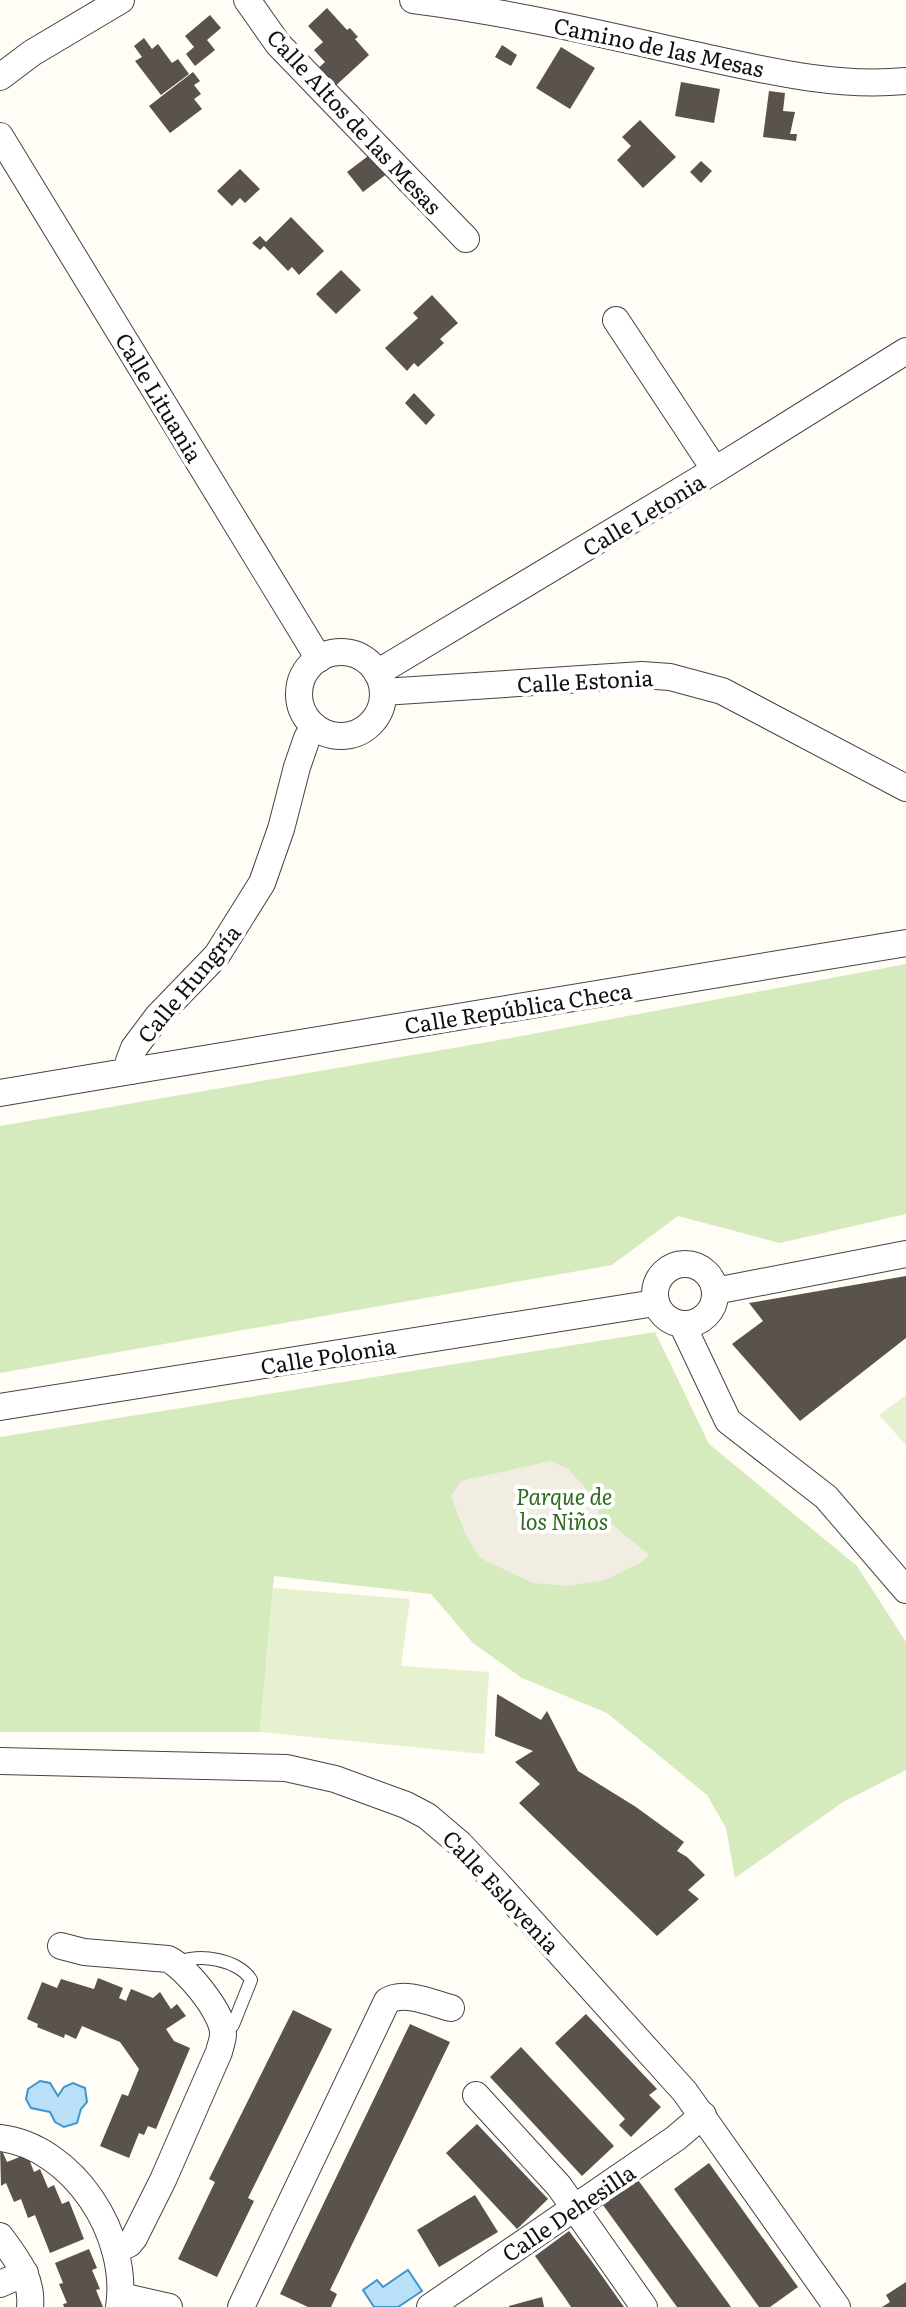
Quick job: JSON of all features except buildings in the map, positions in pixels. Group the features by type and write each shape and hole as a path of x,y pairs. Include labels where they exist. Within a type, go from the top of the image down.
{"street":[{"path":"0,77 32,53 121,0"},
{"name":"Calle Altos de las Mesas","path":"247,0 278,44 466,239"},
{"name":"Camino de las Mesas","path":"413,0 502,12 782,74 852,82 906,81"},
{"name":"Calle Lituania","path":"0,136 319,659"},
{"path":"616,320 715,470"},
{"name":"Calle Letonia","path":"380,682 906,351"},
{"path":"344,653 369,663 380,682 382,705 376,718 354,734 327,734 314,726 301,705 299,692 309,668 331,654 344,653"},
{"name":"Calle Estonia","path":"380,682 642,675 670,677 722,691 906,788"},
{"name":"Calle Hungría","path":"0,1093 131,1071 129,1061 134,1048 158,1016 217,955 262,883 281,829 297,767 314,726"},
{"name":"Calle República Checa","path":"131,1071 906,943"},
{"path":"715,1291 906,1254"},
{"path":"678,1264 698,1266 707,1273 715,1291 712,1308 699,1321 682,1324 666,1318 655,1303 654,1294 661,1274 678,1264"},
{"name":"Calle Polonia","path":"0,1407 655,1303"},
{"path":"682,1324 728,1421 826,1497 906,1590"},
{"name":"Calle Eslovenia","path":"0,1761 286,1768 335,1779 406,1805 435,1822 460,1844 637,2036 703,2115 837,2307"},
{"path":"61,1946 84,1952 168,1959 178,1963 207,1998 224,2032 219,2052 163,2180 134,2238 129,2244 115,2250"},
{"path":"241,2307 387,2001 403,1996 451,2008"},
{"path":"476,2095 574,2207 644,2307"},
{"name":"Calle Dehesilla","path":"430,2307 458,2299 574,2207 676,2138 703,2115"},
{"path":"0,2138 37,2150 73,2178 98,2211 119,2266 120,2301 169,2307"},
{"path":"0,2236 25,2273 30,2307"},
{"path":"0,2284 25,2273"}],"lane":[{"path":"178,1963 192,1959 226,1961 234,1963 249,1976 251,1980 233,2025 224,2032"}],"green space":[{"path":"906,964 906,1214 780,1243 678,1216 612,1265 0,1373 0,1126 494,1041"},
{"name":"Parque de los Niños","path":"655,1332 709,1444 857,1566 906,1642 906,1770 843,1802 735,1878 726,1828 707,1795 607,1713 522,1678 473,1643 431,1594 274,1576 260,1732 0,1732 0,1437"},
{"path":"906,1395 906,1445 879,1415"},
{"path":"273,1588 410,1599 401,1666 489,1672 484,1754 260,1732"}],"shaded area":[{"path":"551,1461 568,1469 603,1507 597,1512 649,1555 642,1562 605,1580 567,1586 533,1583 480,1558 465,1534 451,1496 461,1481"}],"water":[{"path":"40,2081 50,2083 58,2096 64,2087 73,2083 85,2088 87,2102 81,2109 77,2123 64,2127 55,2122 50,2112 31,2108 26,2099 28,2089"},
{"path":"408,2270 422,2291 398,2307 374,2307 363,2290 377,2280 383,2287"}]}
